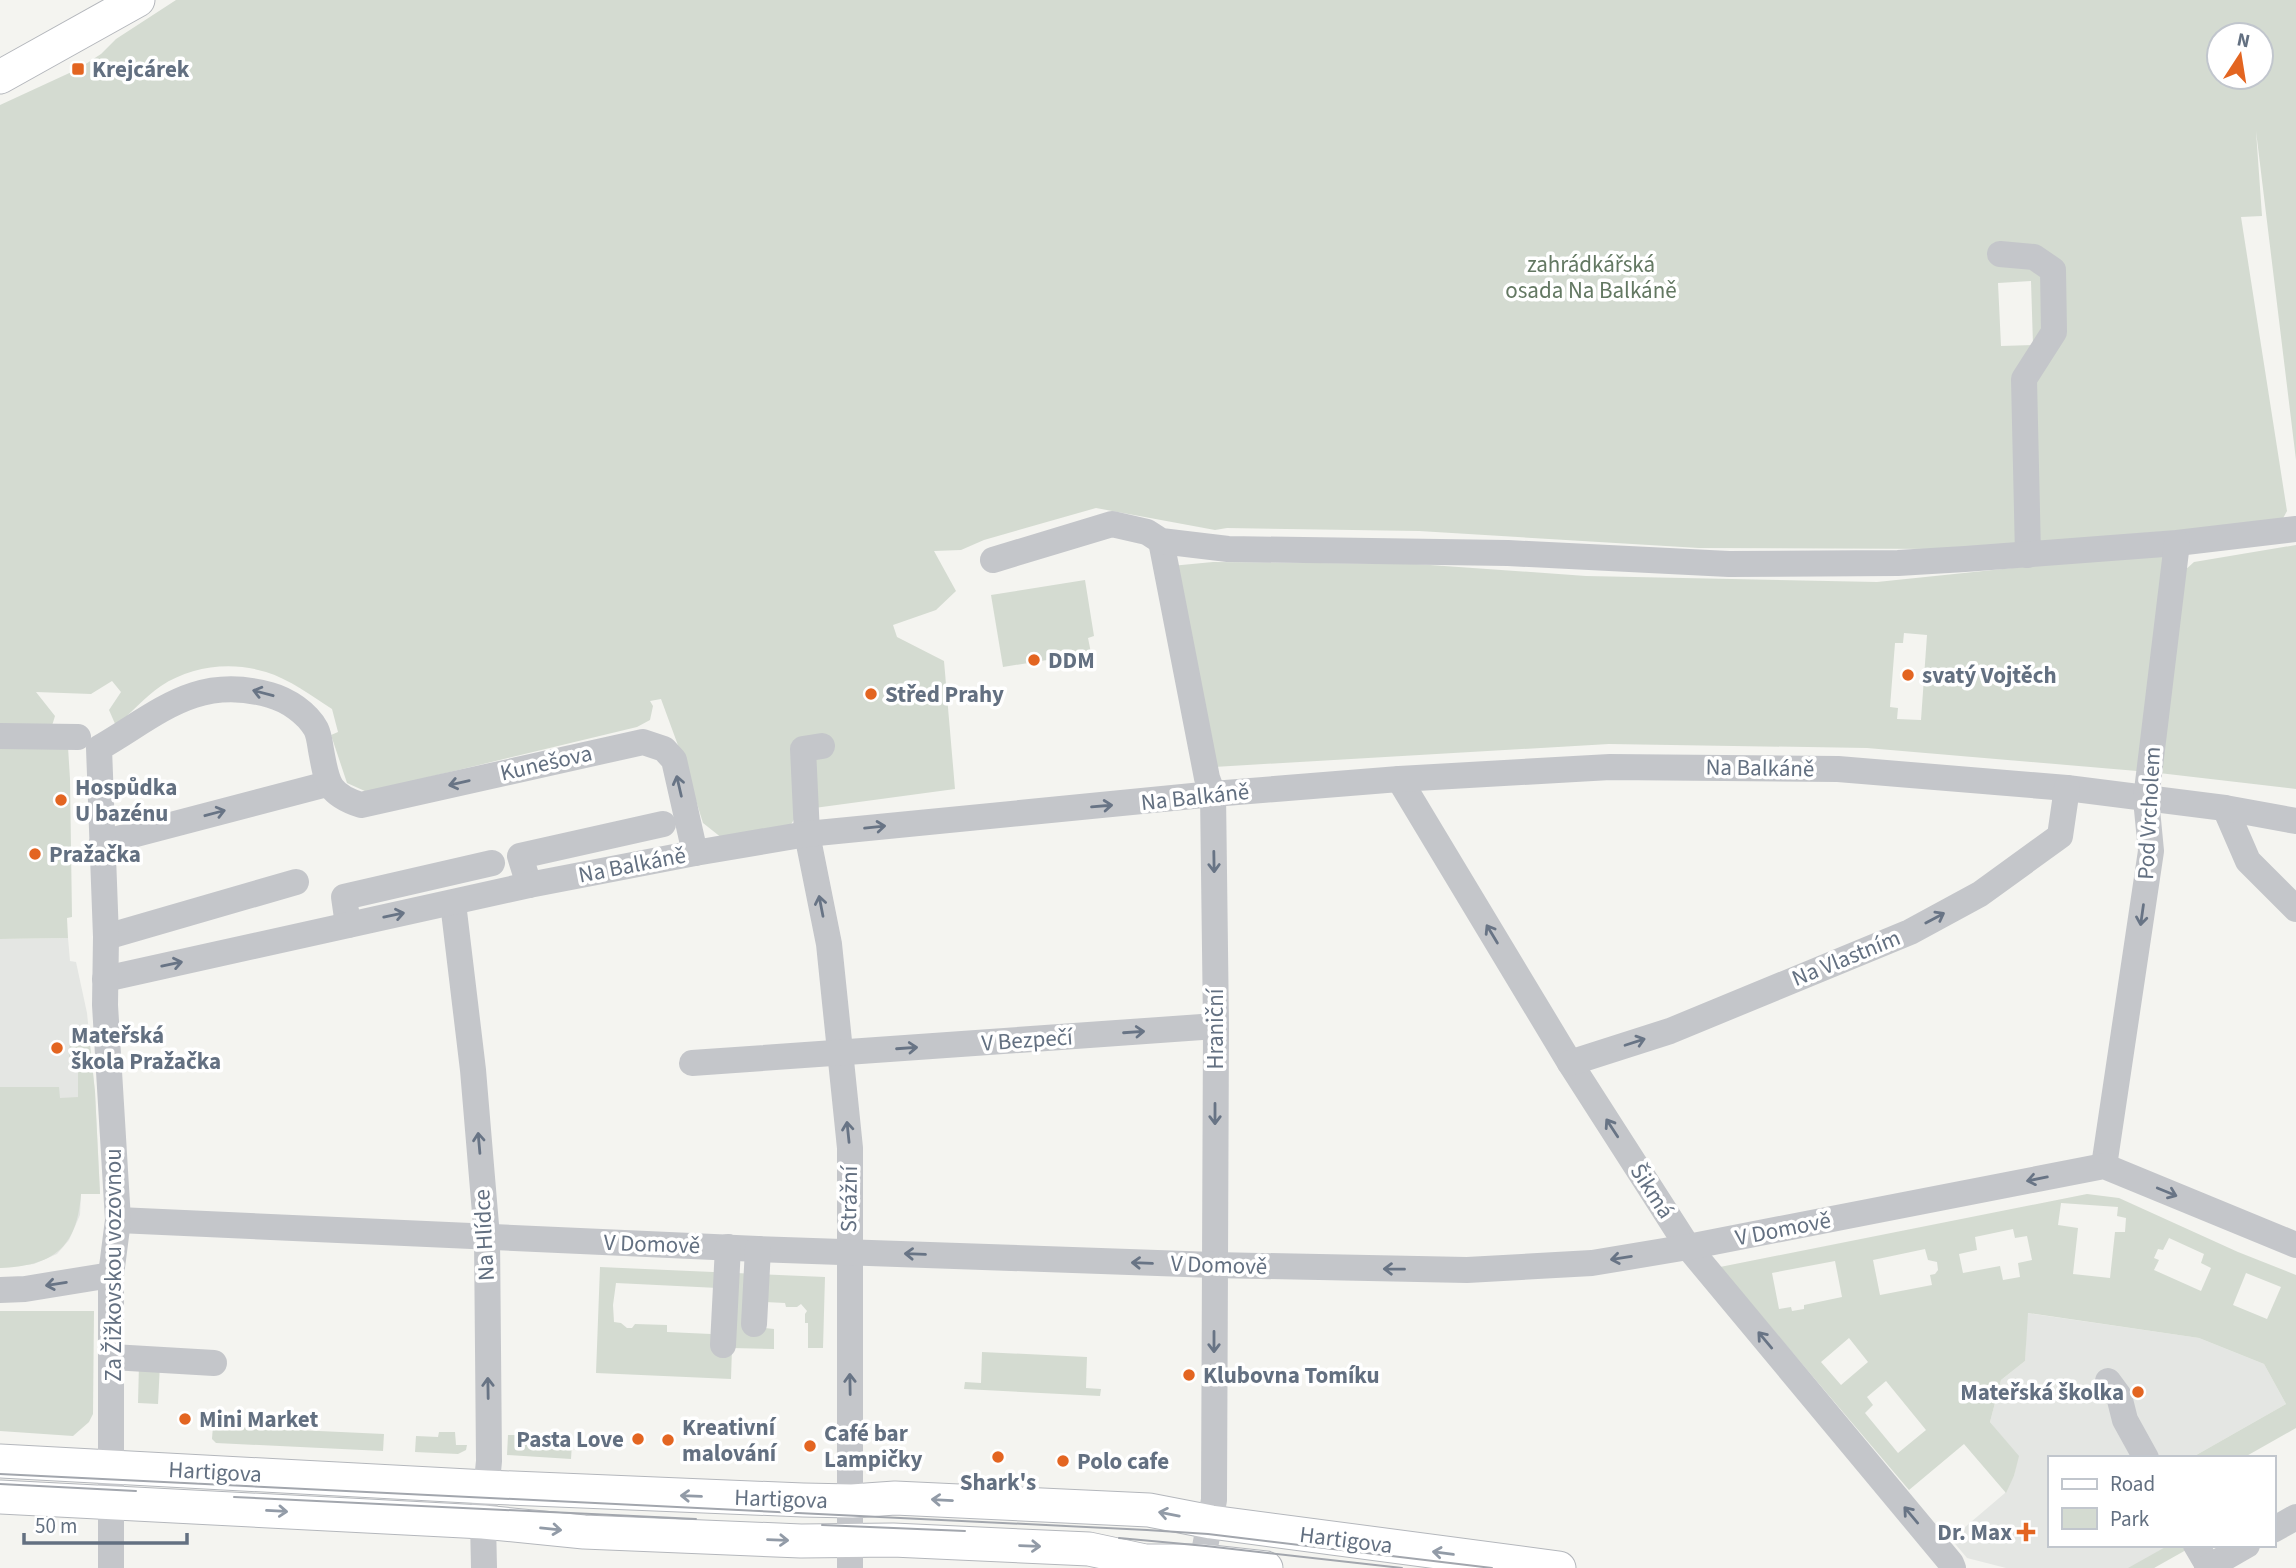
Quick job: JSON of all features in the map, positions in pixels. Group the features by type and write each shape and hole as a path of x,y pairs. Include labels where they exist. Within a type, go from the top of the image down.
{"main road":[{"path":"0,78 127,3"},
{"name":"Hartigova","path":"0,1461 487,1488 852,1501 895,1498 1149,1510 1211,1522 1559,1568"},
{"name":"Hartigova","path":"0,1497 483,1522 584,1532 801,1541 851,1554 1089,1549 1145,1561 1266,1568"}],"street":[{"path":"2000,254 2034,257 2053,270 2054,332 2024,379 2028,555"},
{"path":"993,561 1112,524 1147,532 1161,541 1228,549 1508,552 1729,564 1898,563 2028,555 2177,543 2296,529"},
{"name":"Hraniční","path":"1161,541 1207,778 1213,794 1216,1027 1214,1500 1202,1564"},
{"name":"Pod Vrcholem","path":"2104,1166 2151,851 2146,799 2177,543"},
{"path":"0,736 89,742 120,736 141,720 176,702 204,692 230,689 253,690 279,698 302,711 317,731 327,783 102,843"},
{"name":"Za Žižkovskou vozovnou","path":"89,742 102,843 106,937 104,1005 118,1220 111,1275 111,1568"},
{"name":"Kunešova","path":"327,783 344,800 361,805 643,742 664,749 674,760 695,853"},
{"name":"Strážní","path":"822,746 803,750 807,834 829,944 850,1148 848,1251 851,1554"},
{"name":"Na Balkáně","path":"105,979 529,885 807,834 1213,794 1399,779 1610,767 1838,769 2067,788 2225,808 2296,821"},
{"name":"Šikmá","path":"1399,779 1570,1063 1688,1247 1953,1568"},
{"name":"Na Vlastním","path":"1570,1063 1670,1031 1910,932 1980,894 2060,836 2067,788"},
{"path":"2225,808 2248,861 2296,909"},
{"path":"529,885 520,856 663,824"},
{"path":"348,925 344,897 492,863"},
{"path":"106,937 296,882"},
{"name":"Na Hlídce","path":"453,903 473,1070 487,1237 489,1456 483,1522 484,1568"},
{"name":"V Bezpečí","path":"692,1063 1216,1027"},
{"path":"2104,1166 2296,1245"},
{"name":"V Domově","path":"118,1220 758,1249 1214,1265 1467,1270 1592,1263 1688,1247 2104,1166"},
{"path":"723,1345 728,1247"},
{"path":"754,1324 758,1249"},
{"path":"0,1290 25,1289 111,1275"},
{"path":"113,1357 214,1363"},
{"path":"2108,1381 2119,1396 2125,1420 2145,1456"},
{"path":"2275,1529 2296,1517"},
{"path":"2197,1547 2208,1568 2244,1547"}],"shaded area":[{"path":"68,938 70,961 76,962 87,1013 95,1092 100,1193 81,1194 80,1215 69,1240 57,1254 34,1264 0,1268 0,939"},
{"name":"Mateřská školka","path":"2027,1313 2199,1338 2264,1364 2286,1404 2195,1456 2048,1456 2048,1547 2176,1547 2154,1568 2006,1568 1967,1558 1951,1539 2005,1493 2014,1476 2018,1456 1990,1422 2001,1380 2025,1361"}],"green space":[{"name":"zahrádkářská osada Na Balkáně","path":"176,0 2296,0 2296,460 2256,131 2262,216 2241,217 2287,511 2281,522 1948,549 1699,548 1419,531 1215,530 1096,508 984,540 961,550 934,551 956,591 936,610 893,625 897,637 944,661 955,789 807,809 798,812 788,830 727,842 703,823 661,699 650,701 653,706 650,720 637,727 367,792 347,783 331,735 338,732 332,709 283,679 253,669 225,666 185,674 155,690 116,726 109,710 121,692 112,681 91,694 36,692 55,716 51,729 0,730 0,105 78,69 101,54 116,39","holes":["2031,281 2033,345 2001,346 1998,283"]},
{"path":"2296,545 2296,789 2159,773 2184,571 2194,562"},
{"path":"2166,552 2137,771 1867,748 1609,744 1214,767 1171,566 1213,562 1416,564 1586,576 1877,582","holes":["1904,633 1927,635 1921,720 1897,719 1898,708 1890,707 1895,643 1903,643"]},
{"path":"1085,580 1094,636 1088,638 1091,653 1003,667 991,595"},
{"name":"Pražačka","path":"0,745 68,747 72,917 67,918 68,938 0,939"},
{"path":"70,1027 88,1027 95,1092 100,1194 81,1194 74,1228 68,1241 59,1250 34,1263 0,1268 0,1087 59,1087 60,1098 78,1097 78,1070 69,1070"},
{"path":"2087,1194 2119,1198 2296,1275 2296,1428 2247,1456 2195,1456 2286,1404 2264,1364 2199,1338 2028,1313 2025,1361 2001,1380 1990,1422 2019,1456 2006,1493 1964,1444 1909,1490 1720,1267","holes":["2061,1203 2118,1207 2117,1216 2126,1218 2125,1232 2115,1232 2110,1278 2073,1274 2078,1228 2058,1225","2013,1229 2015,1238 2027,1236 2032,1260 2018,1263 2020,1277 2003,1280 2000,1266 1963,1273 1959,1254 1977,1250 1975,1237","2169,1238 2204,1254 2201,1263 2211,1268 2201,1291 2154,1270 2159,1260 2154,1258 2158,1249 2163,1250","1925,1249 1928,1260 1937,1262 1938,1270 1930,1275 1932,1285 1880,1295 1873,1260","1835,1261 1842,1297 1804,1305 1804,1309 1779,1309 1772,1273","2246,1273 2281,1287 2267,1319 2233,1305","1849,1338 1868,1362 1841,1385 1821,1362","1886,1381 1926,1430 1898,1453 1865,1413 1873,1405 1867,1397"]},
{"path":"600,1267 825,1277 823,1348 808,1348 808,1323 805,1323 807,1311 801,1304 797,1307 786,1307 785,1303 765,1302 765,1328 774,1329 774,1349 732,1348 731,1379 596,1373","holes":["616,1283 718,1288 711,1334 667,1332 667,1325 635,1324 632,1328 627,1328 614,1322"]},
{"path":"0,1311 94,1311 93,1414 89,1422 73,1436 0,1431"},
{"path":"982,1352 1087,1357 1086,1388 1101,1389 1100,1396 964,1389 965,1382 981,1383"},
{"path":"139,1364 160,1364 158,1404 138,1403"},
{"path":"213,1426 384,1434 383,1451 216,1443 212,1439"},
{"path":"439,1432 455,1432 456,1445 467,1445 466,1450 458,1454 415,1452 416,1436 438,1437"},
{"path":"508,1435 527,1435 527,1442 572,1443 571,1459 507,1455"},
{"path":"2165,1547 2191,1547 2154,1568 2128,1568"}],"tram line":[{"path":"0,1474 1147,1530 1208,1534 1492,1568"},
{"path":"0,1484 136,1491"},
{"path":"234,1497 696,1519"},
{"path":"822,1525 965,1531"},
{"path":"1119,1538 1402,1568"}],"place":[{"name":"Krejcárek","path":"78,69"},
{"name":"DDM","path":"1034,660"},
{"name":"svatý Vojtěch","path":"1908,675"},
{"name":"Střed Prahy","path":"871,694"},
{"name":"Hospůdka U bazénu","path":"61,800"},
{"name":"Pražačka","path":"35,854"},
{"name":"Mateřská škola Pražačka","path":"57,1048"},
{"name":"Klubovna Tomíku","path":"1189,1375"},
{"name":"Mateřská školka","path":"2138,1392"},
{"name":"Mini Market","path":"185,1419"},
{"name":"Pasta Love","path":"638,1439"},
{"name":"Kreativní malování","path":"668,1440"},
{"name":"Café bar Lampičky","path":"810,1446"},
{"name":"Shark's","path":"998,1457"},
{"name":"Polo cafe","path":"1063,1461"},
{"name":"Dr. Max","path":"2026,1532"}]}
